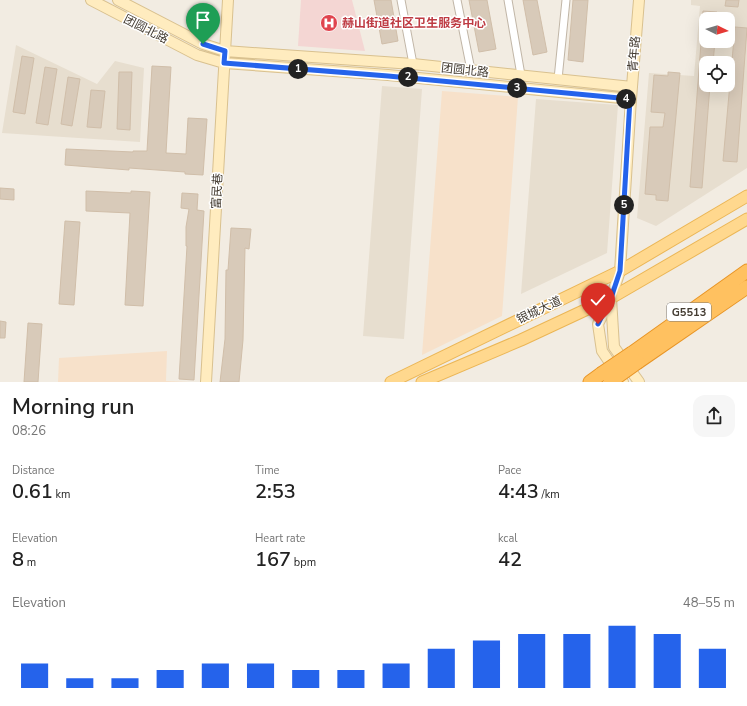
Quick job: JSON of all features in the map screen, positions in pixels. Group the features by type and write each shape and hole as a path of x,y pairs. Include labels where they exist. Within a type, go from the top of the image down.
{"highway":[{"name":"G5513","path":"635,358 747,271"},
{"name":"G5513","path":"601,379 747,286"}],"main road":[{"name":"团圆北路","path":"90,0 197,55 224,63 396,76 630,99"},
{"name":"团圆北路","path":"118,0 203,44 225,51 412,64 632,87"},
{"name":"富民巷","path":"206,382 228,0"},
{"name":"青年路","path":"611,298 620,271 630,99 639,0"},
{"name":"银城大道","path":"392,382 620,271 747,196"},
{"name":"银城大道","path":"422,382 521,340 611,298 747,219"},
{"path":"611,298 598,324 602,352 623,382"},
{"path":"611,298 614,347 639,382"}],"street":[{"path":"401,0 412,64"},
{"path":"458,0 471,70"},
{"path":"508,0 521,75"},
{"path":"558,79 566,0"}],"shaded area":[{"name":"赫山街道社区卫生服务中心","path":"301,0 352,0 365,51 298,46"},
{"path":"691,0 747,0 747,168 656,226 637,218 649,73 694,76 699,18 699,48 735,48 735,12 699,12 700,6 691,5"},
{"path":"16,45 97,84 115,61 144,68 140,142 2,133"},
{"path":"382,86 422,89 404,339 363,336"},
{"path":"442,91 518,97 502,316 422,355"},
{"path":"536,99 618,105 607,253 521,294"},
{"path":"167,351 166,381 190,382 58,382 59,358"}],"building":[{"path":"374,0 391,0 398,41 382,44"},
{"path":"469,0 487,0 496,49 479,52"},
{"path":"523,0 537,0 547,52 533,55"},
{"path":"573,0 588,0 583,62 568,60"},
{"path":"726,0 739,0 738,7 725,6"},
{"path":"735,27 747,28 737,162 723,161 729,92 735,92 735,56 732,56 733,48 735,48"},
{"path":"701,48 714,48 714,56 700,56"},
{"path":"22,56 34,58 25,114 13,112"},
{"path":"152,66 171,67 166,153 186,154 188,118 207,119 203,175 185,174 185,172 129,168 129,170 65,165 66,149 133,152 147,151"},
{"path":"45,67 57,69 48,125 36,123"},
{"path":"699,69 699,92 709,92 702,188 690,187"},
{"path":"119,72 132,72 130,130 117,129"},
{"path":"668,72 680,73 668,201 656,200 656,195 645,194 650,127 663,127 665,113 651,112 654,75 668,76"},
{"path":"68,77 80,79 72,126 61,124"},
{"path":"91,90 105,91 101,128 87,127"},
{"path":"0,188 14,189 14,200 0,199"},
{"path":"86,191 131,193 131,191 150,192 143,306 125,305 130,213 86,211"},
{"path":"182,193 198,194 197,210 204,211 194,380 179,379 187,246 186,227 189,209 181,208"},
{"path":"65,221 80,222 74,305 59,304"},
{"path":"231,228 251,229 249,249 245,248 243,340 239,382 220,382 225,339 226,270 228,270"},
{"path":"0,321 6,322 5,338 0,338"},
{"path":"28,323 42,324 38,382 24,382"}],"place":[{"name":"赫山街道社区卫生服务中心","path":"329,23"}],"route":[{"path":"203,44 225,51 224,63 388,76 630,99 620,271 611,298 598,324"}]}
